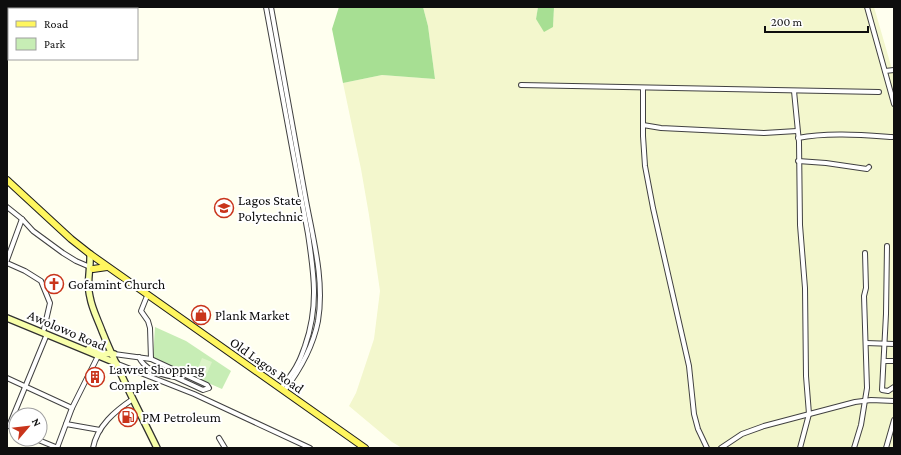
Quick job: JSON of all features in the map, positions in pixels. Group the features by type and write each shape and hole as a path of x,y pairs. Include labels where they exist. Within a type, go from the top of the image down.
{"main road":[{"name":"Old Lagos Road","path":"7,180 71,239 97,260 366,448"},
{"path":"90,254 93,297 113,354 157,448"},
{"path":"92,268 97,260"},
{"path":"92,268 107,267"},
{"name":"Awolowo Road","path":"7,314 98,356 117,363"},
{"name":"Awolowo Road","path":"7,318 99,353 113,354"},
{"path":"117,363 160,448"}],"street":[{"path":"266,7 308,234 314,287 314,306 307,340 299,362 283,390"},
{"path":"271,7 310,221 319,287 318,321 312,342 304,362 283,390"},
{"path":"866,7 894,104"},
{"path":"885,71 894,70"},
{"path":"521,85 879,92"},
{"path":"643,88 645,166 689,366 694,414 698,428 707,448"},
{"path":"794,90 798,138 800,225 805,288 806,376 809,414 800,448"},
{"path":"643,126 753,133 797,131"},
{"path":"798,138 835,135 892,137"},
{"path":"798,161 831,163 867,170 869,167"},
{"path":"7,207 22,219 33,231 63,253 92,268"},
{"path":"16,407 46,332 50,303 41,281 7,261 22,219"},
{"path":"887,246 885,344 882,390 888,391 894,388"},
{"path":"854,448 861,425 867,388 864,296 866,288 865,253"},
{"path":"147,296 141,311 148,321 150,328 151,359"},
{"path":"866,343 894,344"},
{"path":"113,354 139,357 151,359 207,384 209,388 207,390 203,390 175,377 155,372 143,364 139,357"},
{"path":"57,448 72,408 98,356"},
{"path":"884,361 894,361"},
{"path":"117,363 194,394 310,448"},
{"path":"173,369 175,377"},
{"path":"7,378 72,408"},
{"path":"93,448 96,436 100,430 114,413 133,399"},
{"path":"721,448 749,431 764,426 865,401 894,401"},
{"path":"886,448 894,420"},
{"path":"66,424 100,430"},
{"path":"219,438 225,448"},
{"path":"298,448 301,444"}],"green space":[{"path":"339,7 423,7 428,26 435,79 382,75 343,83 332,29"},
{"path":"423,7 538,7 536,19 553,27 554,7 874,7 894,76 894,448 402,448 392,442 349,406 356,393 374,339 380,291 361,169 343,83 382,75 435,79 428,26"},
{"path":"538,7 554,7 553,27 544,32 536,19"},
{"path":"155,327 186,341 231,371 222,389 153,359"},
{"path":"202,358 212,362 204,380 195,376"}],"place":[{"name":"Lagos State Polytechnic","path":"224,208"},
{"name":"Gofamint Church","path":"54,284"},
{"name":"Plank Market","path":"201,315"},
{"name":"Lawret Shopping Complex","path":"95,377"},
{"name":"PM Petroleum","path":"128,417"}]}
